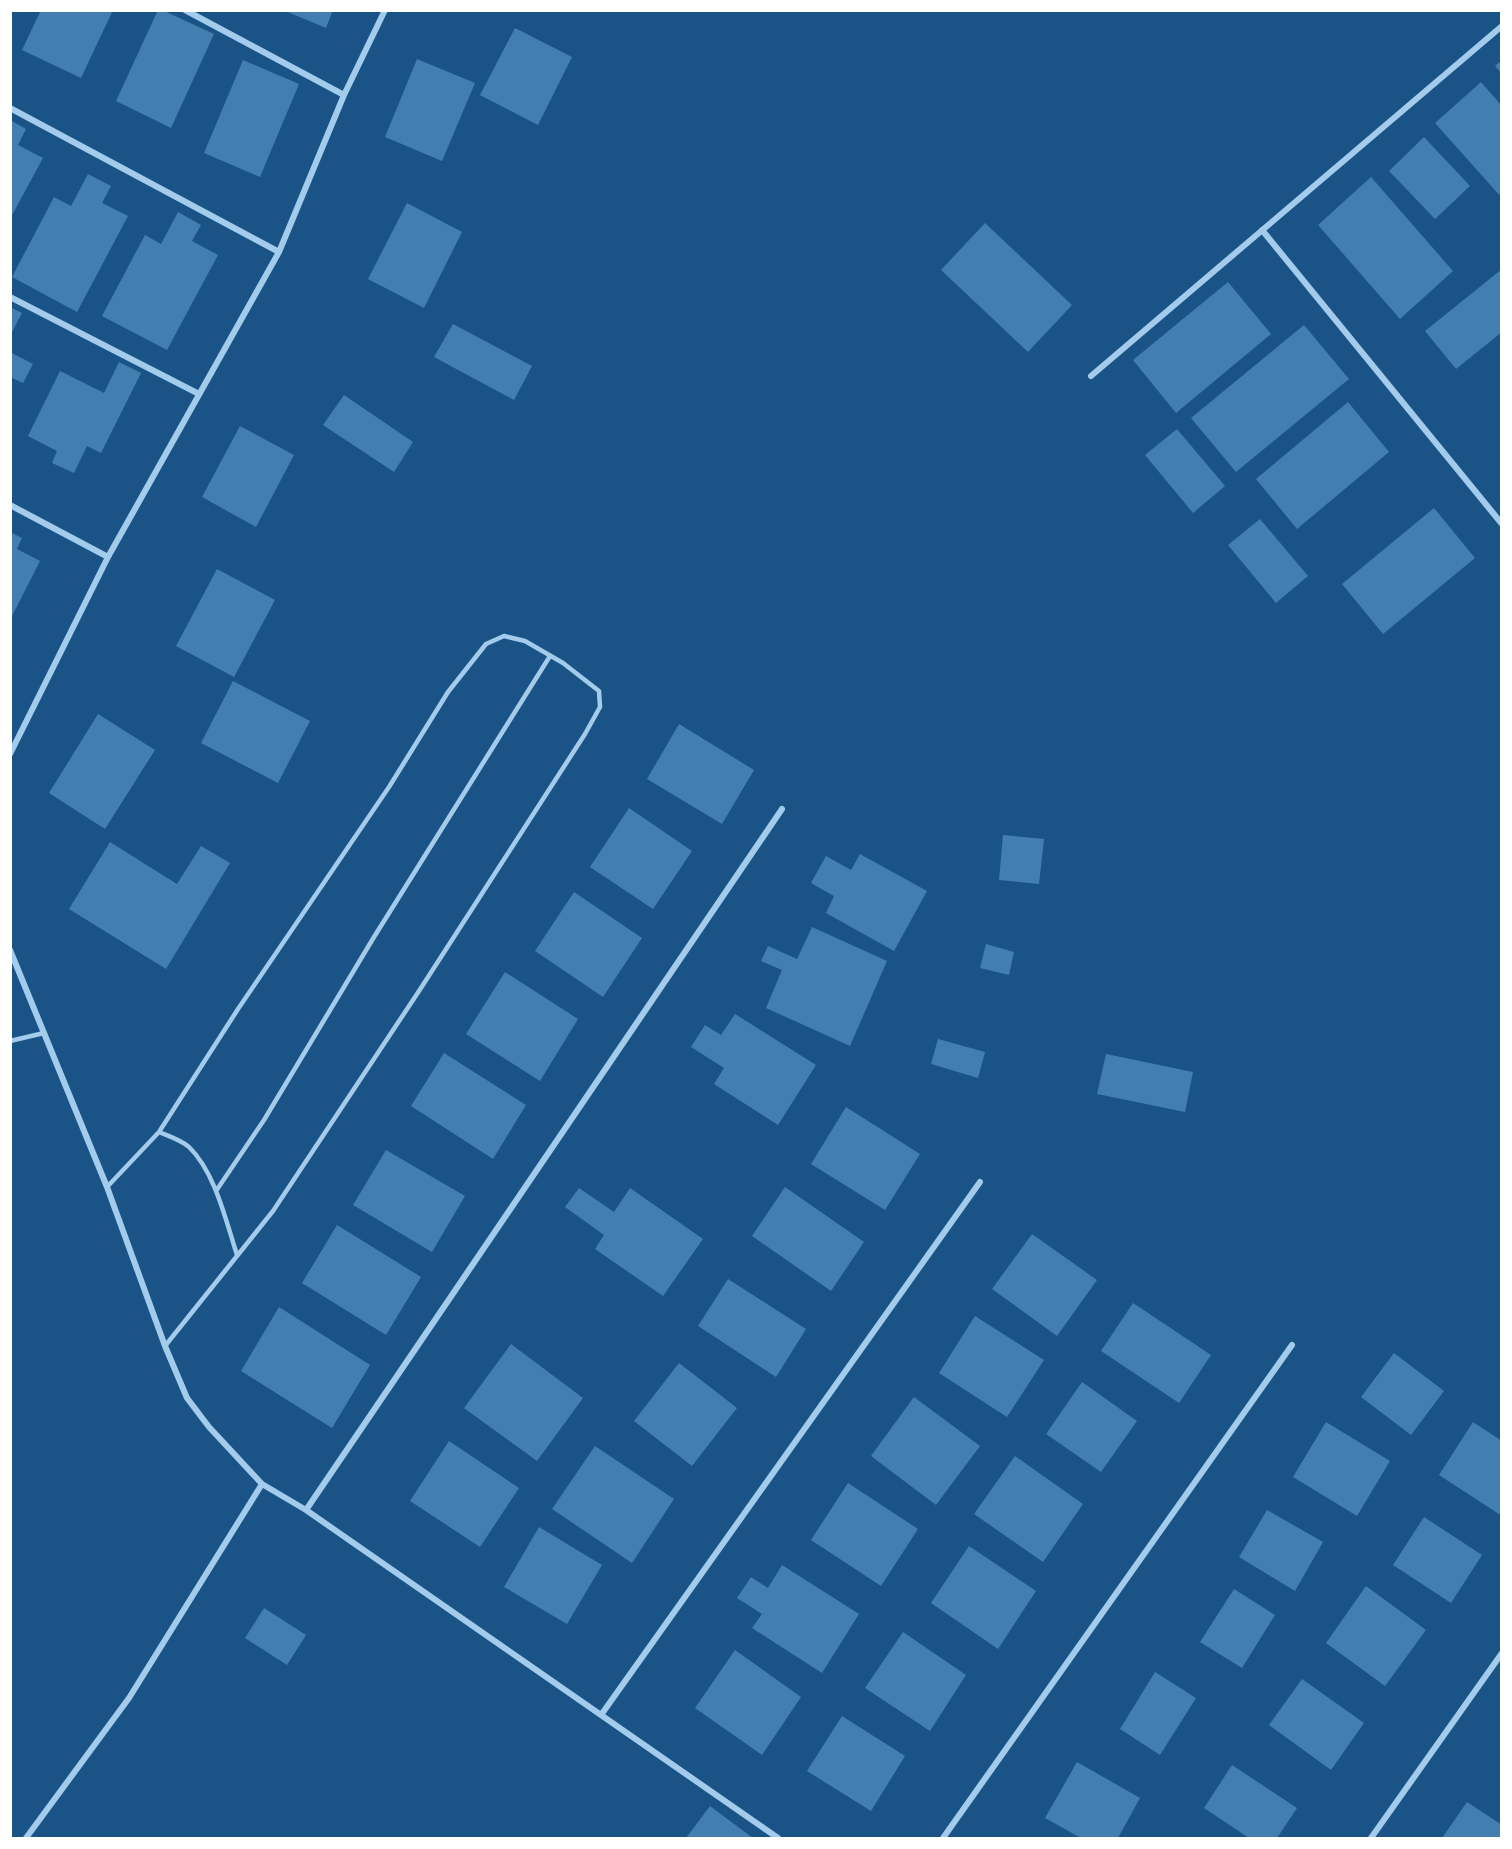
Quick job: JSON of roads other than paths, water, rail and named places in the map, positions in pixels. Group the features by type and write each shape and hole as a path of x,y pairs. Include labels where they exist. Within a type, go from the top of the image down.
{"street":[{"path":"185,10 344,95"},
{"path":"10,754 108,558 279,252 344,95 385,10"},
{"path":"1091,376 1502,26"},
{"path":"10,108 279,252"},
{"path":"1262,230 1502,524"},
{"path":"10,297 199,394"},
{"path":"10,505 108,558"},
{"path":"306,1510 782,809"},
{"path":"10,950 107,1187 165,1346 187,1398 209,1427 262,1484 306,1510 778,1839"},
{"path":"601,1715 980,1182"},
{"path":"943,1839 1292,1345"},
{"path":"26,1839 129,1698 262,1484"},
{"path":"1371,1839 1502,1653"}],"lane":[{"path":"107,1187 159,1132 238,1009 389,787 448,692 486,644 504,636 525,641 563,663 598,692 600,708 585,734 375,1058 273,1211 165,1346"},
{"path":"216,1191 264,1120 380,927 550,656"},
{"path":"10,1041 44,1033"},
{"path":"159,1132 188,1146 201,1164 216,1191 237,1255"}]}
